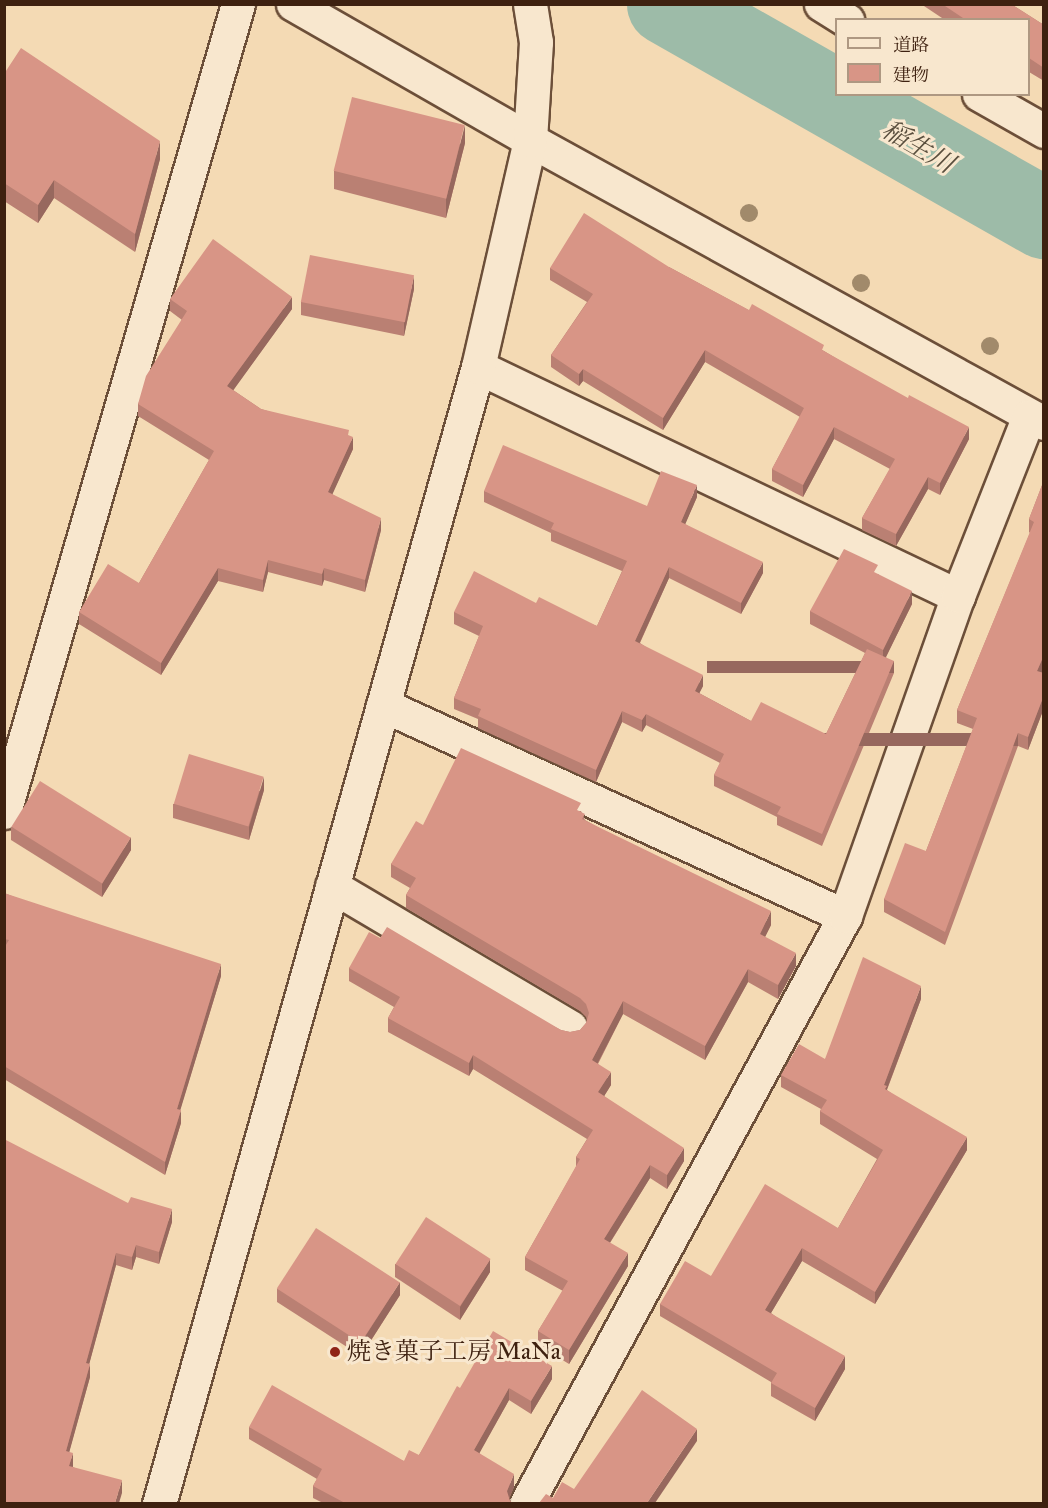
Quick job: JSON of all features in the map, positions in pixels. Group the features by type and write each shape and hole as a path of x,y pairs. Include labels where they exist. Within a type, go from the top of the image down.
{"street":[{"path":"4,812 238,4"},
{"path":"293,4 530,140 1036,419 958,596 845,916 526,1503"},
{"path":"159,1503 478,366 530,140 536,42 531,4"},
{"path":"821,4 844,18"},
{"path":"983,96 1044,131"},
{"path":"478,366 958,596"},
{"path":"383,705 845,916"},
{"path":"332,886 570,1027"}],"building":[{"path":"942,4 1011,4 1044,25 1044,68 1030,59 1030,18 963,18"},
{"path":"21,48 160,141 135,234 54,180 38,205 4,183 4,74"},
{"path":"352,97 465,125 446,199 334,171"},
{"path":"584,213 669,267 749,310 752,304 824,345 822,350 908,398 909,395 969,427 940,483 928,477 896,534 862,518 895,459 834,427 803,485 772,469 804,408 705,350 663,418 583,369 579,374 551,355 593,294 550,268"},
{"path":"213,239 292,297 227,386 261,409 349,430 348,435 353,437 328,492 381,518 365,580 324,568 322,574 268,560 263,580 218,568 161,663 79,612 108,564 139,583 214,451 138,404 146,376 187,311 170,299"},
{"path":"310,255 414,275 405,322 301,302"},
{"path":"503,445 647,506 661,471 697,485 681,522 763,562 741,603 669,567 635,641 703,675 695,691 751,721 761,702 826,734 867,649 894,661 822,834 777,814 781,807 714,775 724,754 646,714 642,720 622,711 596,770 478,716 481,709 454,698 483,626 454,612 474,571 536,603 539,597 597,626 627,561 551,529 554,523 484,491"},
{"path":"1044,480 1044,655 1037,671 1044,673 1044,695 1028,737 1018,733 945,932 884,899 905,843 926,851 977,718 957,710 1034,522 1029,519"},
{"path":"844,549 878,565 874,572 912,591 883,650 810,611"},
{"path":"461,748 581,803 577,810 585,814 582,819 771,911 760,934 796,953 778,985 748,969 705,1046 623,1001 592,1060 611,1072 598,1092 684,1148 667,1175 650,1165 604,1239 628,1253 569,1350 538,1331 568,1281 525,1257 580,1159 576,1157 593,1130 473,1055 469,1063 388,1018 400,997 349,968 369,932 380,938 387,927 561,1030 570,1032 580,1030 586,1023 589,1013 586,1004 580,998 406,895 416,878 391,864 416,821 423,825"},
{"path":"189,754 264,777 248,827 174,804"},
{"path":"40,781 131,838 102,883 11,827"},
{"path":"4,893 221,964 177,1109 181,1110 165,1162 4,1066 4,948 9,940 4,939"},
{"path":"863,957 921,986 884,1085 887,1086 885,1089 967,1137 875,1292 802,1248 765,1310 845,1356 815,1408 771,1383 777,1373 660,1304 685,1261 711,1276 765,1184 838,1228 883,1150 820,1111 827,1100 781,1075 799,1044 825,1059"},
{"path":"4,1139 128,1203 131,1197 172,1209 159,1252 136,1245 132,1257 116,1253 86,1363 90,1364 66,1451 73,1453 69,1466 122,1480 115,1503 4,1503"},
{"path":"426,1217 491,1259 460,1306 396,1264"},
{"path":"316,1228 400,1282 361,1343 277,1288"},
{"path":"493,1331 552,1366 531,1401 509,1388 474,1450 514,1474 507,1491 512,1503 345,1503 313,1486 322,1469 249,1427 272,1385 404,1461 409,1450 419,1455 457,1386 460,1388"},
{"path":"642,1390 697,1429 647,1503 539,1503 546,1494 553,1498 562,1482 574,1489"}],"waterway":[{"name":"稲生川","path":"667,4 1044,218"}],"place":[{"name":"焼き菓子工房 MaNa","path":"335,1352"}]}
